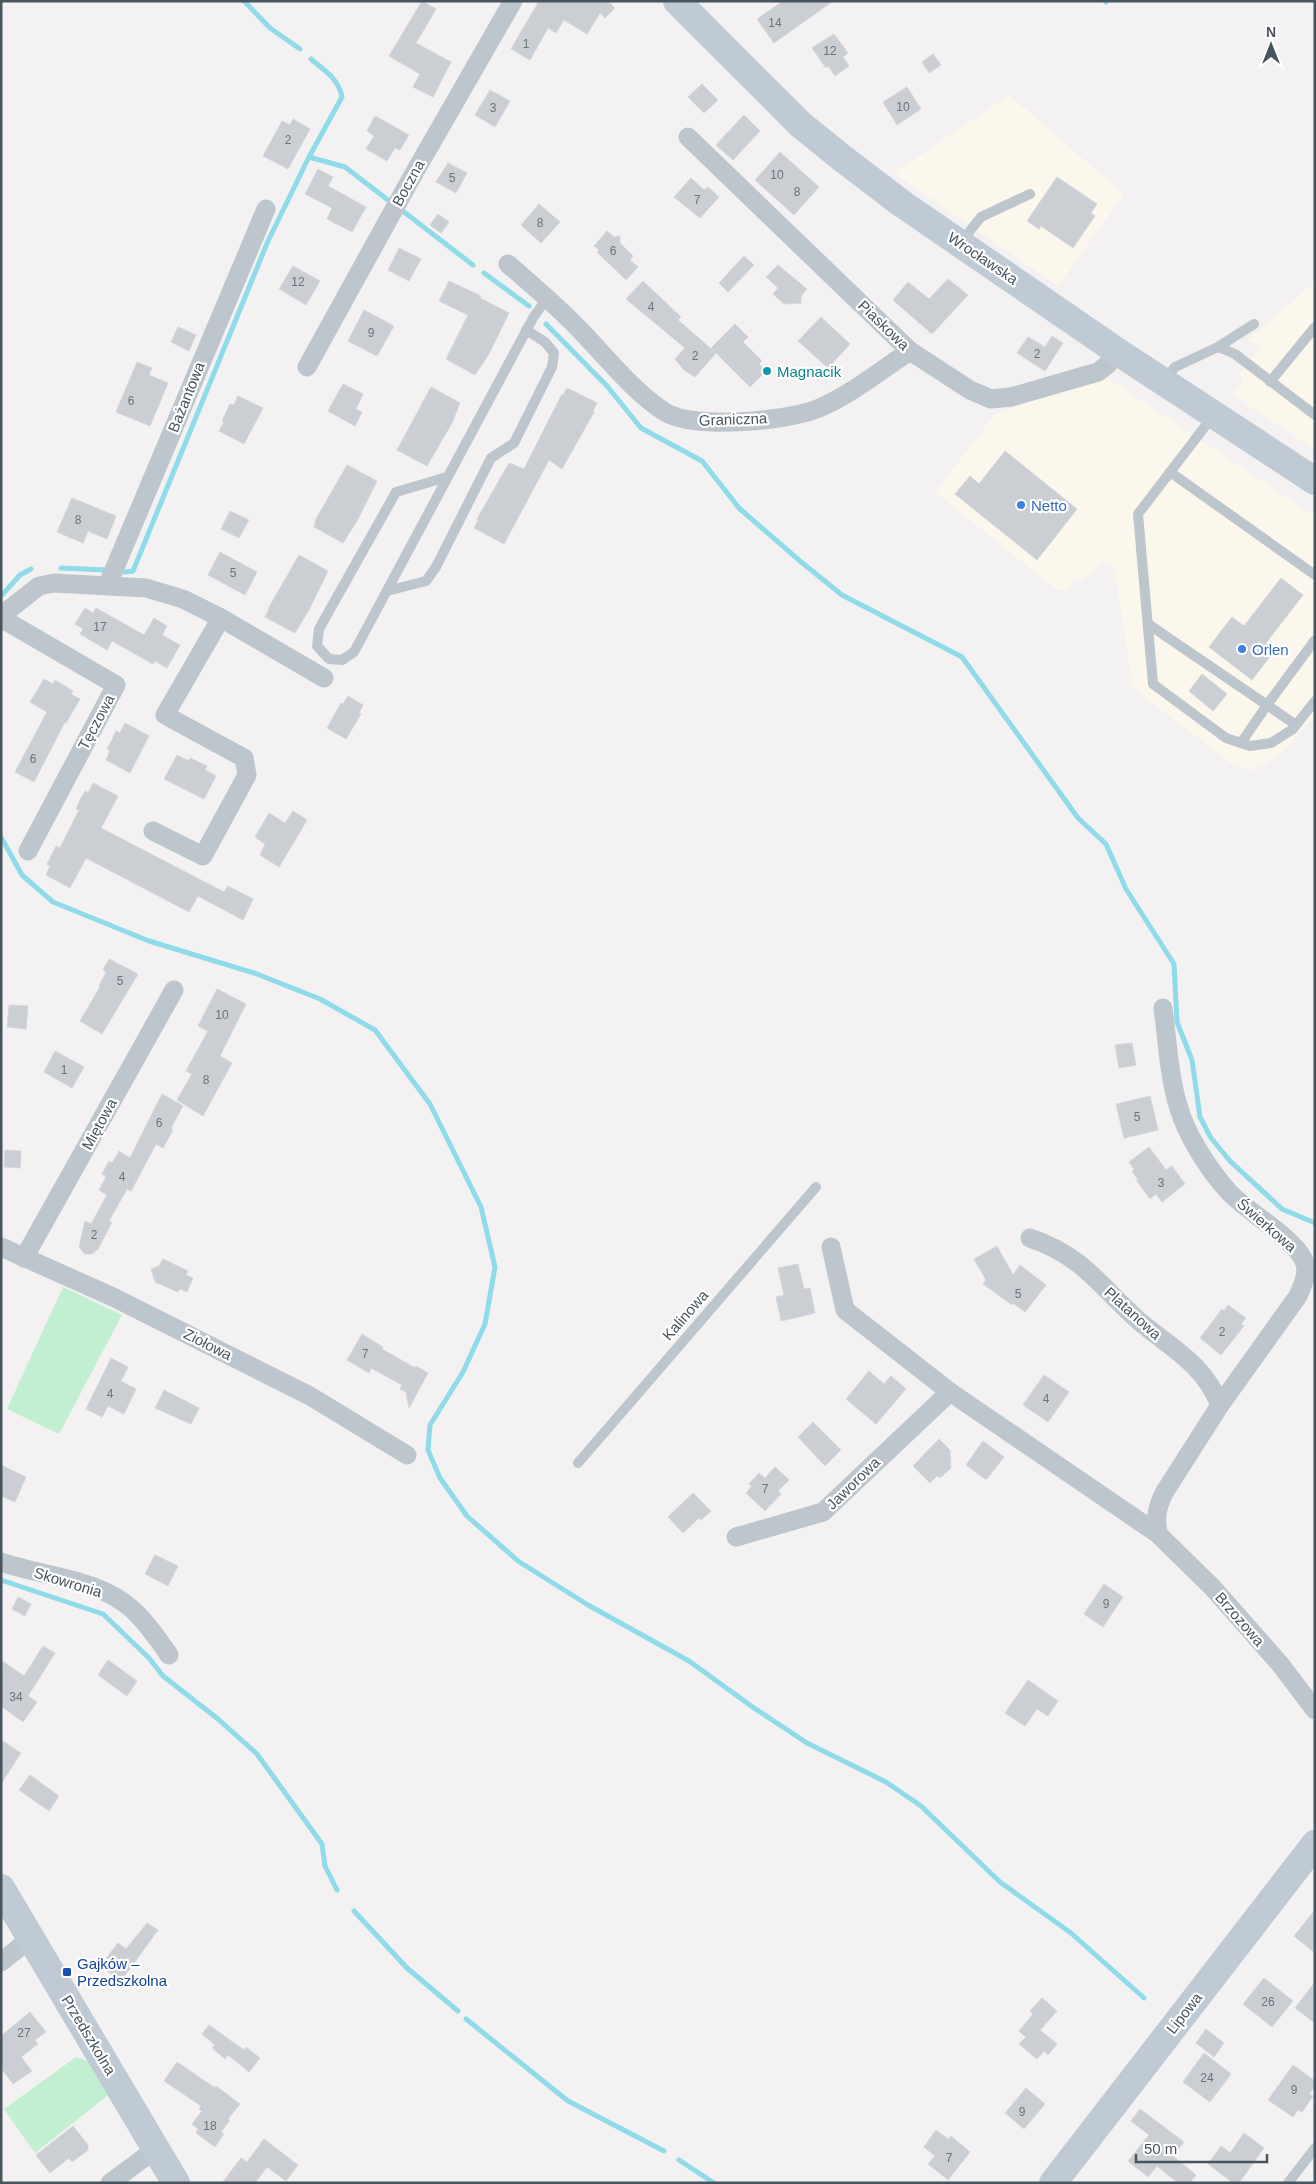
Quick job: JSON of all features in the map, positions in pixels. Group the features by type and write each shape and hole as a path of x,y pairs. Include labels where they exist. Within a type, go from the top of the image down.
{"main road":[{"name":"Wrocławska","path":"685,3 800,124 901,203 1118,352 1315,481"},
{"name":"Lipowa","path":"1053,2183 1315,1844"},
{"name":"Przedszkolna","path":"1,1888 157,2148 176,2183"}],"street":[{"name":"Boczna","path":"307,367 413,175 513,1"},
{"name":"Piaskowa","path":"688,137 910,351 970,390 991,399 1011,397 1098,372 1118,352"},
{"name":"Bażantowa","path":"108,584 266,209"},
{"name":"Graniczna","path":"508,264 577,326 648,400 666,413 684,420 704,422 748,420 796,415 818,409 910,351"},
{"path":"1,614 39,586 54,583 108,584 146,588 183,599 221,618 324,678"},
{"name":"Tęczowa","path":"1,618 116,685 28,851"},
{"path":"153,831 203,856 247,775 244,758 165,715 221,618"},
{"name":"Miętowa","path":"24,1258 174,990"},
{"name":"Świerkowa","path":"1158,1534 1157,1508 1164,1493 1220,1406 1298,1296 1306,1276 1305,1262 1285,1239 1228,1192 1202,1154 1184,1121 1172,1082 1163,1008"},
{"name":"Platanowa","path":"1030,1238 1062,1251 1085,1267 1139,1320 1197,1368 1214,1390 1220,1406"},
{"path":"831,1247 845,1310 950,1392 1158,1534"},
{"name":"Ziołowa","path":"1,1248 113,1297 310,1396 407,1455"},
{"name":"Jaworowa","path":"736,1537 823,1512 950,1392"},
{"name":"Brzozowa","path":"1158,1534 1212,1587 1280,1664 1315,1710"},
{"name":"Skowronia","path":"1,1562 94,1588 113,1596 132,1610 152,1630 169,1655"},
{"path":"1,1962 31,1938"},
{"path":"110,2183 157,2148"}],"lane":[{"path":"960,242 981,217 1030,194"},
{"path":"447,478 396,492 319,629 318,646 329,659 342,660 354,652 387,591 526,330 547,298"},
{"path":"1163,380 1175,367 1218,347 1254,324"},
{"path":"1270,382 1315,327"},
{"path":"387,591 426,581 436,567 491,458 514,443 552,367 554,353 545,342 526,330"},
{"path":"1218,347 1235,354 1315,415"},
{"path":"1215,414 1138,514 1153,684 1226,738 1250,746 1271,743 1296,726 1315,701"},
{"path":"1170,472 1315,575"},
{"path":"1148,624 1296,726"},
{"path":"1240,743 1315,640"},
{"name":"Kalinowa","path":"578,1463 816,1187"},
{"path":"1288,2183 1315,2148"}],"shaded area":[{"path":"1009,95 1124,194 1058,286 894,173"},
{"path":"1315,282 1315,450 1233,395 1243,380 1239,374 1260,348 1247,340"},
{"path":"1106,377 1315,516 1315,715 1281,754 1251,770 1235,766 1133,688 1114,565 1101,563 1082,581 1076,579 1069,588 1057,590 935,492 995,414"}],"green space":[{"path":"63,1287 122,1315 59,1434 7,1409"},
{"path":"76,2057 93,2063 112,2092 35,2153 4,2109"}],"building":[{"path":"422,1 436,9 416,43 451,62 433,97 413,87 420,74 389,56"},
{"path":"539,1 608,1 615,8 605,18 600,13 587,34 564,20 556,33 548,28 530,60 511,49"},
{"path":"783,1 833,1 774,43 757,19"},
{"path":"834,34 848,53 843,57 849,66 835,76 828,66 826,68 812,48"},
{"path":"933,54 941,65 929,73 922,62"},
{"path":"702,84 718,100 704,113 688,97"},
{"path":"907,87 921,109 897,125 883,102"},
{"path":"490,90 510,101 495,127 475,115"},
{"path":"744,115 760,131 733,160 716,145"},
{"path":"375,116 409,135 400,150 395,148 387,161 366,149 374,136 367,131"},
{"path":"293,119 310,129 288,169 263,156 282,121 290,125"},
{"path":"780,152 819,187 794,215 755,180"},
{"path":"448,163 467,173 456,193 436,182"},
{"path":"318,169 333,177 328,186 366,207 352,232 327,219 332,208 305,194"},
{"path":"1057,177 1097,204 1091,213 1095,216 1073,248 1041,226 1039,229 1027,221"},
{"path":"691,178 704,190 708,187 719,197 700,218 674,197"},
{"path":"539,204 560,222 541,243 521,225"},
{"path":"438,214 449,222 441,233 430,225"},
{"path":"607,231 614,237 620,236 620,243 633,256 630,260 638,267 626,280 597,252 599,250 594,246"},
{"path":"399,248 421,259 409,281 388,270"},
{"path":"744,256 754,265 728,292 719,283"},
{"path":"778,265 807,289 801,296 801,303 784,304 773,294 778,288 766,277"},
{"path":"293,266 320,281 306,305 279,289"},
{"path":"948,279 968,295 932,334 893,300 908,282 929,299"},
{"path":"449,281 481,296 480,298 509,313 489,354 475,375 446,359 468,315 439,301"},
{"path":"643,281 681,317 678,320 716,353 695,377 684,370 675,359 685,348 626,299"},
{"path":"364,310 394,326 377,356 348,341"},
{"path":"821,317 850,344 828,368 798,341"},
{"path":"735,324 748,337 743,342 762,361 759,364 766,371 750,387 711,348"},
{"path":"178,327 196,335 189,351 171,342"},
{"path":"1052,336 1063,343 1045,371 1017,353 1028,337 1045,347"},
{"path":"137,362 152,368 149,375 168,383 150,426 116,412"},
{"path":"343,384 363,394 356,409 362,412 355,426 328,411"},
{"path":"431,387 460,403 452,423 427,466 397,450"},
{"path":"567,388 597,403 594,412 562,469 549,460 504,544 474,528 477,519 509,463 524,469 562,394"},
{"path":"238,396 263,408 244,444 219,431 230,404 234,405"},
{"name":"Netto","path":"1005,451 1077,509 1037,560 955,494 970,476 979,484"},
{"path":"347,465 377,481 357,521 343,543 314,527 316,519"},
{"path":"72,498 116,516 107,539 88,531 83,543 57,532"},
{"path":"230,511 249,520 239,538 221,529"},
{"path":"220,552 257,572 245,595 208,575"},
{"path":"299,555 328,571 295,633 265,617"},
{"path":"1281,578 1303,595 1266,643 1275,650 1252,680 1209,647 1232,617 1244,626"},
{"path":"85,608 93,613 96,608 144,635 154,618 167,626 162,635 180,645 167,668 155,661 153,664 112,641 107,650 80,634 83,629 75,624"},
{"path":"1202,674 1227,694 1213,711 1189,691"},
{"path":"44,679 53,684 55,680 73,691 71,694 80,699 65,722 34,782 15,772 47,712 30,702"},
{"path":"348,696 363,705 359,713 361,714 346,739 327,728 341,703 343,704"},
{"path":"125,723 149,736 130,773 106,760 110,751 107,749 116,731 120,733"},
{"path":"177,755 189,761 190,758 207,766 205,770 216,776 204,799 164,779"},
{"path":"93,783 118,796 101,828 224,892 228,886 253,899 243,920 198,896 189,912 86,858 70,888 46,875 50,866 47,864 56,846 60,848 79,810 76,809 80,800 85,791 88,793"},
{"path":"293,811 307,820 279,867 260,855 265,844 255,837 269,813 285,823"},
{"path":"109,959 138,974 102,1034 80,1021 100,987 106,972 103,970"},
{"path":"217,989 246,1004 220,1056 232,1063 203,1116 177,1100 192,1074 186,1071 208,1031 198,1026"},
{"path":"9,1005 28,1006 26,1029 7,1027"},
{"path":"1132,1043 1136,1065 1119,1068 1115,1045"},
{"path":"55,1051 84,1067 72,1088 44,1072"},
{"path":"162,1094 183,1106 171,1128 173,1130 163,1148 156,1144 131,1191 127,1189 109,1221 112,1222 98,1249 92,1254 85,1254 79,1247 85,1221 91,1224 107,1195 99,1190 106,1177 102,1174 109,1161 112,1163 119,1151 130,1158"},
{"path":"1150,1096 1158,1130 1124,1138 1116,1104"},
{"path":"1149,1147 1166,1170 1172,1166 1185,1184 1162,1202 1156,1194 1150,1199 1137,1181 1132,1171 1134,1169 1129,1162"},
{"path":"5,1150 21,1151 20,1168 4,1167"},
{"path":"997,1246 1013,1275 1020,1265 1046,1285 1025,1312 983,1284 986,1280 974,1259"},
{"path":"163,1259 188,1271 186,1275 193,1278 187,1292 180,1289 178,1292 155,1282 151,1269 159,1266"},
{"path":"798,1264 804,1289 810,1288 815,1313 781,1321 776,1297 784,1295 778,1268"},
{"path":"1228,1305 1246,1318 1241,1324 1244,1326 1221,1355 1200,1338 1222,1309 1224,1311"},
{"path":"362,1334 383,1347 382,1349 415,1368 416,1366 428,1373 409,1408 406,1392 400,1389 402,1385 371,1368 369,1373 347,1360"},
{"path":"111,1358 128,1367 121,1381 136,1389 124,1414 108,1406 102,1417 86,1409"},
{"path":"869,1371 884,1384 891,1376 906,1389 876,1424 846,1399"},
{"path":"1044,1375 1069,1392 1048,1422 1023,1405"},
{"path":"164,1390 199,1408 191,1424 155,1408"},
{"path":"813,1422 841,1450 825,1466 798,1437"},
{"path":"939,1439 950,1450 951,1468 940,1478 937,1476 930,1483 913,1466"},
{"path":"983,1441 1004,1457 987,1479 966,1465"},
{"path":"1,1465 26,1477 15,1502 1,1496"},
{"path":"775,1467 789,1480 778,1491 781,1494 765,1511 746,1493 752,1486 749,1484 759,1473 765,1478"},
{"path":"693,1493 711,1511 701,1520 699,1518 683,1533 668,1517"},
{"path":"155,1555 178,1566 168,1586 145,1574"},
{"path":"1104,1584 1123,1597 1103,1627 1084,1614"},
{"path":"18,1597 31,1604 25,1616 12,1609"},
{"path":"43,1646 55,1653 28,1696 37,1702 23,1722 1,1706 1,1660 24,1676"},
{"path":"108,1660 137,1681 127,1696 98,1675"},
{"path":"1028,1680 1058,1701 1048,1716 1037,1709 1025,1726 1005,1713"},
{"path":"1,1740 21,1753 1,1784"},
{"path":"30,1775 59,1796 49,1811 19,1790"},
{"path":"1315,1910 1315,1953 1294,1936"},
{"path":"147,1923 158,1930 121,1981 100,1966 118,1943 126,1949"},
{"path":"1264,1978 1293,2001 1272,2027 1243,2004"},
{"path":"1315,1982 1315,2023 1295,2008"},
{"path":"1042,1998 1057,2011 1040,2030 1057,2044 1048,2055 1044,2051 1037,2059 1019,2044 1026,2037 1019,2031 1033,2014 1030,2011"},
{"path":"30,2012 46,2032 35,2040 38,2044 21,2057 32,2071 13,2084 1,2068 1,2036"},
{"path":"209,2025 244,2050 246,2047 260,2058 249,2072 228,2055 225,2059 212,2048 215,2045 202,2034"},
{"path":"1206,2029 1224,2043 1214,2057 1196,2043"},
{"path":"1204,2053 1231,2074 1210,2102 1183,2082"},
{"path":"177,2062 215,2088 216,2086 240,2104 228,2119 230,2120 221,2132 224,2134 215,2147 196,2133 198,2129 192,2124 202,2111 199,2109 201,2106 164,2081"},
{"path":"1293,2065 1315,2081 1315,2086 1309,2094 1313,2096 1302,2112 1298,2110 1293,2117 1268,2100"},
{"path":"1026,2088 1045,2104 1024,2129 1005,2113"},
{"path":"1140,2109 1184,2142 1173,2156 1196,2175 1190,2183 1178,2183 1157,2166 1148,2177 1128,2161 1149,2135 1131,2121"},
{"path":"73,2126 88,2145 88,2150 72,2162 69,2158 50,2173 36,2155"},
{"path":"936,2130 948,2139 951,2136 970,2152 948,2180 928,2164 935,2156 924,2147"},
{"path":"1244,2133 1264,2148 1239,2183 1233,2183 1208,2164 1221,2146 1230,2153"},
{"path":"264,2139 298,2165 286,2181 267,2167 255,2183 222,2183 241,2158 247,2162"}],"waterway":[{"path":"244,1 270,28 300,49"},
{"path":"124,572 133,571 268,241 309,157 342,97 334,80 311,59"},
{"path":"309,157 345,167 388,200"},
{"path":"404,212 473,265"},
{"path":"484,273 529,306"},
{"path":"546,324 607,386 641,428 702,461 739,508 842,595 962,657 1078,818 1106,844 1126,889 1174,964 1177,1022 1192,1060 1200,1117 1211,1138 1230,1161 1282,1209 1315,1223"},
{"path":"61,568 106,570"},
{"path":"1,596 20,575 31,569"},
{"path":"1,837 22,875 53,902 149,941 257,974 320,999 375,1030 430,1104 481,1207 495,1267 485,1324 463,1372 430,1425 428,1450 440,1478 467,1516 518,1561 588,1605 689,1661 754,1708 807,1743 886,1782 921,1806 1000,1882 1071,1933 1144,1998"},
{"path":"1,1580 103,1614 149,1658 163,1676 218,1719 257,1754 322,1844 325,1866 337,1890"},
{"path":"354,1911 407,1968 458,2011"},
{"path":"466,2019 568,2101 664,2151"},
{"path":"679,2160 714,2183"}],"place":[{"name":"Magnacik","path":"767,371"},
{"name":"Netto","path":"1021,505"},
{"name":"Orlen","path":"1242,649"},
{"name":"Gajków – Przedszkolna","path":"67,1972"}]}
